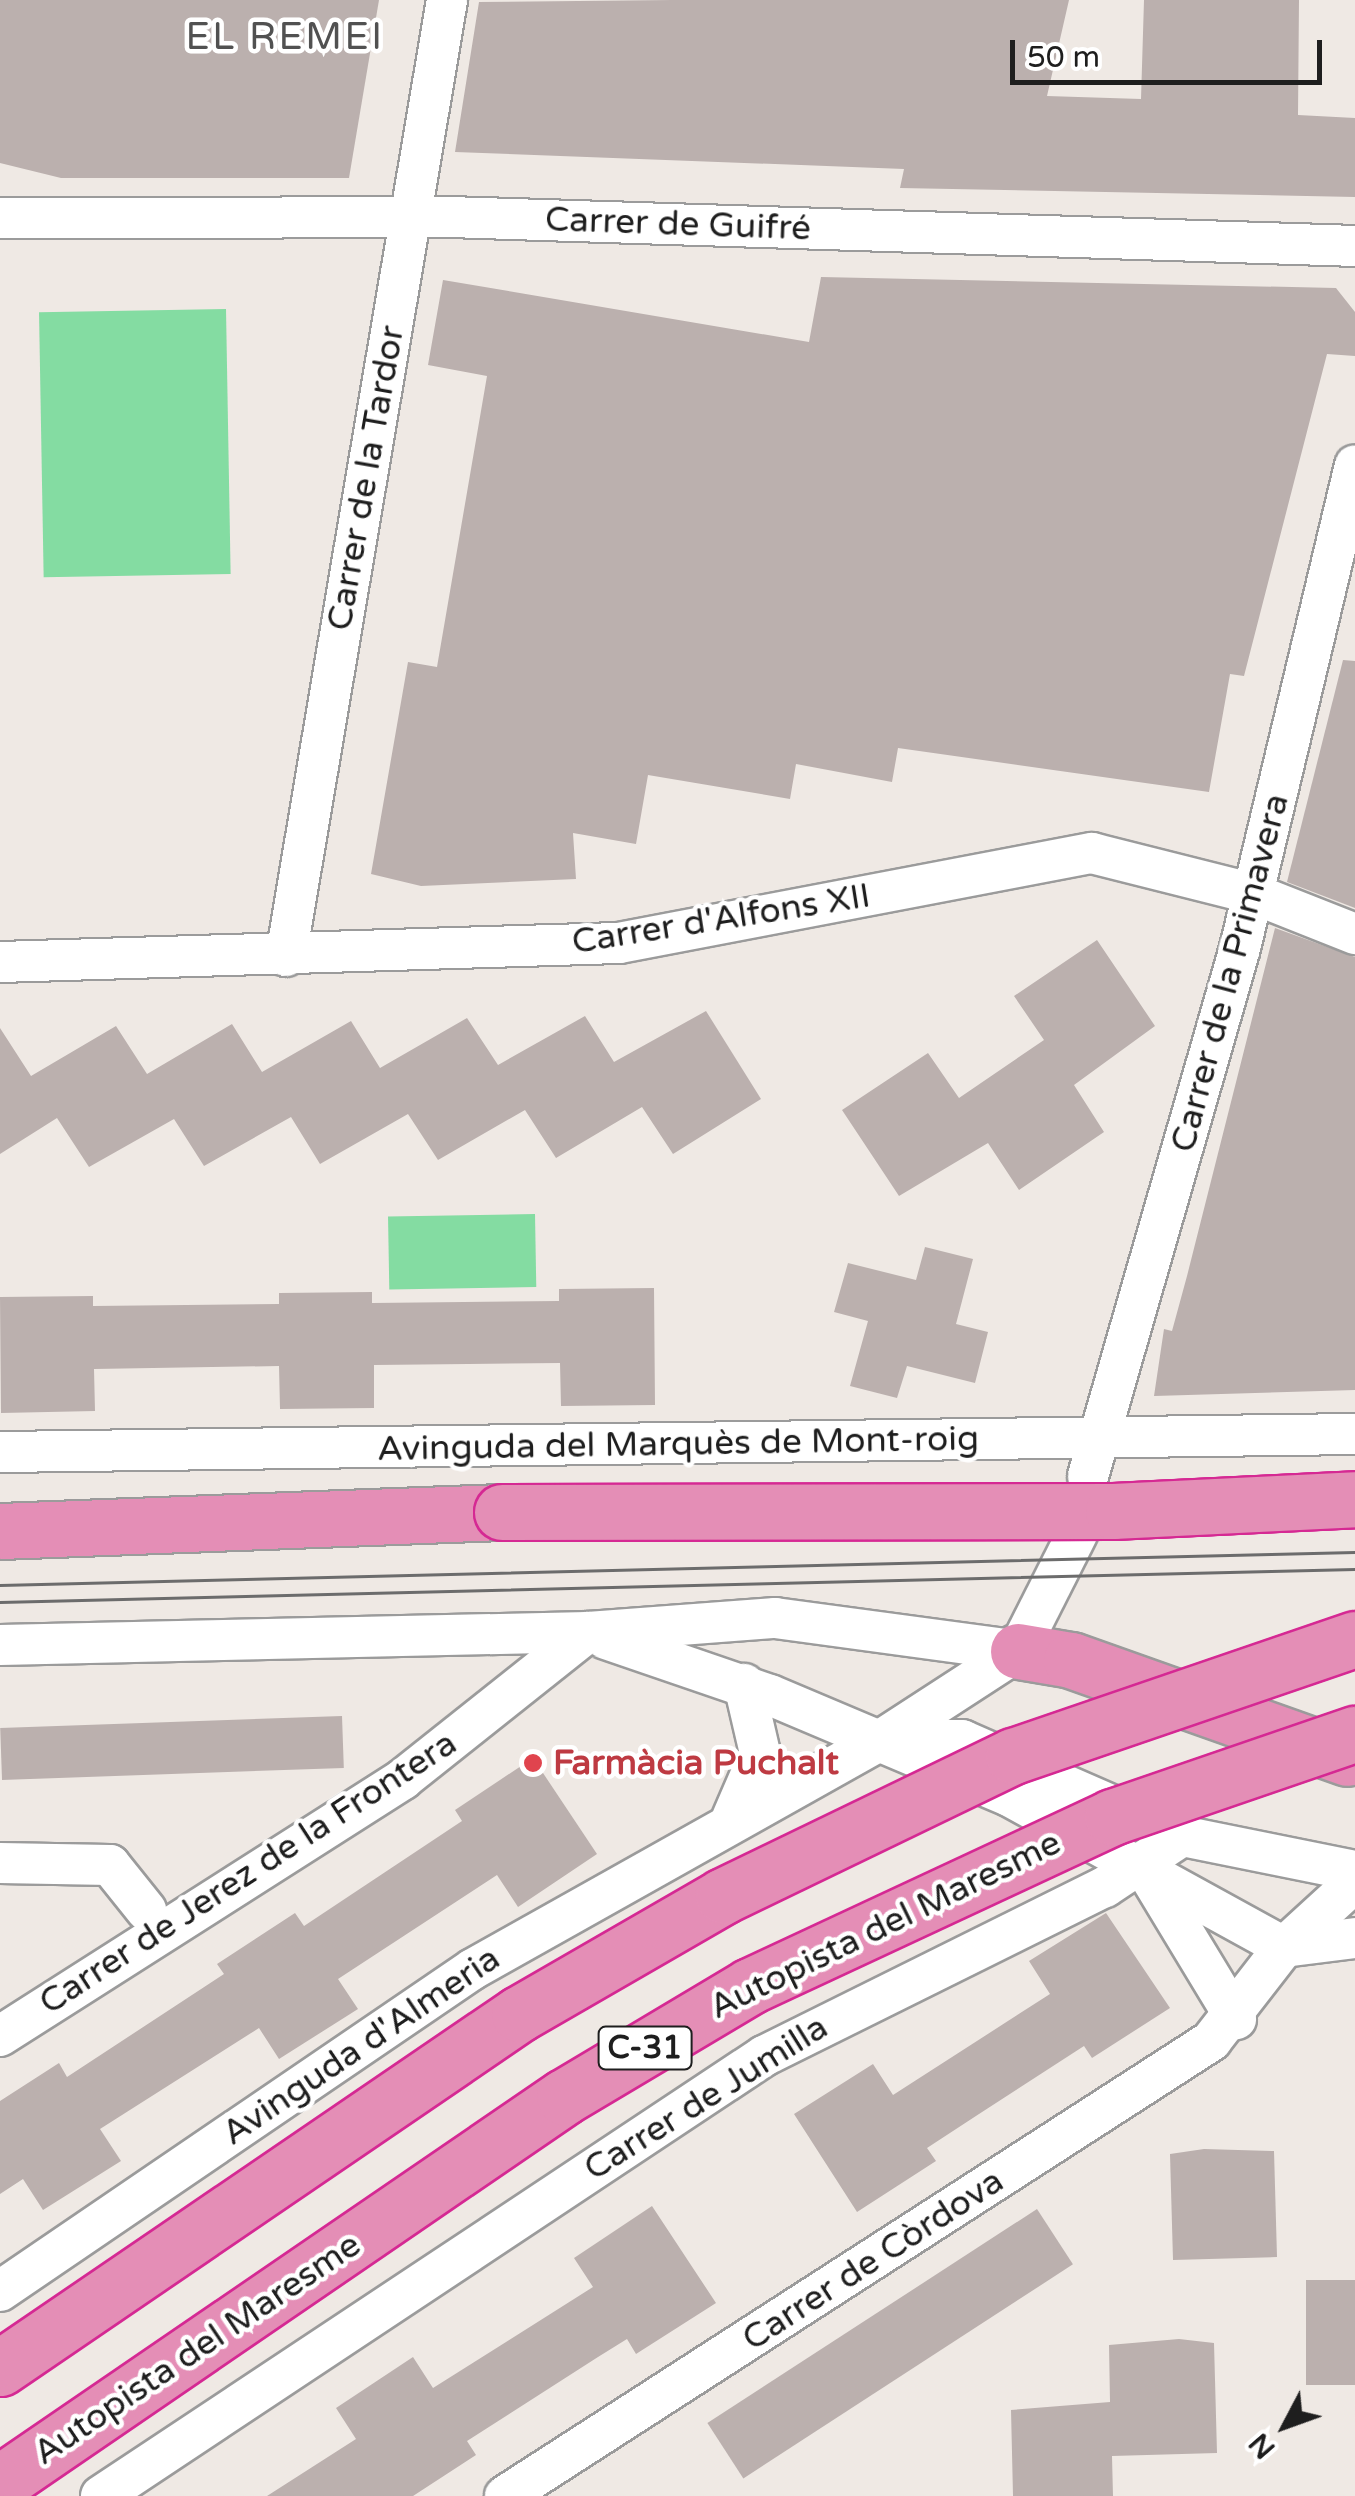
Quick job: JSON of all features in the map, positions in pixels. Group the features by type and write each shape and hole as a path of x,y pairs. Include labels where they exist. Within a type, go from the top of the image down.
{"highway":[{"path":"0,1531 502,1512 1114,1511 1355,1499"},
{"name":"C-31","path":"0,2368 519,2014 723,1896 1012,1756 1355,1638"},
{"path":"1018,1651 1071,1660 1355,1760"},
{"name":"Autopista del Maresme","path":"0,2483 564,2097 750,1986 1112,1817 1355,1734"}],"street":[{"name":"Carrer de la Tardor","path":"286,956 447,0"},
{"name":"Carrer de Guifré","path":"0,218 412,216 1355,246"},
{"name":"Carrer de la Primavera","path":"1088,1476 1104,1439 1254,894 1346,527 1355,466"},
{"name":"Carrer d'Alfons XII","path":"0,962 286,956 619,942 1092,854 1254,894 1355,934"},
{"name":"Avinguda del Marquès de Mont-roig","path":"0,1452 1355,1434"},
{"path":"0,1645 588,1632 776,1618 1018,1651 1076,1534"},
{"path":"588,1632 744,1684 880,1740 1142,1867 1284,1946 1355,1938"},
{"name":"Carrer de Jerez de la Frontera","path":"0,2036 403,1779 588,1632"},
{"name":"Avinguda d'Almeria","path":"0,2291 474,1968 732,1818 880,1740 1018,1651"},
{"path":"732,1818 760,1753 744,1684"},
{"path":"880,1740 962,1740 1182,1836 1355,1871"},
{"name":"Carrer de Jumilla","path":"101,2496 764,2056 1142,1867 1182,1836"},
{"path":"0,1863 110,1865 146,1910"},
{"path":"1142,1867 1236,2019"},
{"name":"Carrer de Còrdova","path":"506,2496 1236,2019 1284,1946 1355,1882"}],"green space":[{"path":"226,309 231,574 44,577 39,312"},
{"path":"535,1214 536,1287 389,1290 388,1217"}],"building":[{"path":"0,0 379,0 349,178 61,178 0,163"},
{"path":"1069,0 1047,96 1141,99 1144,0 1299,0 1298,115 1355,118 1355,197 900,188 904,169 455,152 479,2"},
{"path":"821,277 1336,288 1355,312 1355,356 1327,354 1244,676 1230,674 1209,792 898,748 892,782 796,764 790,799 648,775 636,844 573,833 576,879 421,886 371,874 408,662 437,667 487,376 428,365 443,280 809,342"},
{"path":"1343,660 1355,661 1355,908 1287,882"},
{"path":"1275,928 1355,957 1355,1390 1154,1396 1164,1329 1172,1331"},
{"path":"1097,940 1155,1026 1074,1085 1104,1132 1019,1190 988,1143 899,1196 842,1110 928,1053 959,1098 1044,1040 1014,996"},
{"path":"706,1011 761,1099 673,1154 642,1107 556,1158 525,1110 438,1160 408,1114 320,1164 291,1117 204,1166 174,1119 89,1167 57,1118 0,1154 0,1028 31,1076 116,1026 147,1074 232,1024 262,1072 351,1021 380,1068 467,1018 498,1065 585,1016 614,1062"},
{"path":"925,1247 973,1259 956,1324 988,1332 975,1383 907,1366 897,1398 850,1386 868,1321 834,1312 848,1263 916,1280"},
{"path":"654,1288 655,1405 561,1406 560,1363 374,1365 374,1408 280,1409 279,1366 94,1369 95,1411 1,1413 0,1297 93,1296 93,1306 279,1304 279,1293 372,1292 372,1303 559,1301 559,1289"},
{"path":"342,1716 344,1768 2,1780 0,1728"},
{"path":"533,1758 597,1854 518,1907 497,1875 338,1979 358,2009 279,2059 259,2028 100,2129 121,2161 43,2210 23,2179 0,2194 0,2101 59,2063 67,2077 224,1974 217,1964 295,1913 304,1926 462,1821 455,1810"},
{"path":"1106,1913 1170,2008 1092,2058 1084,2046 979,2114 927,2148 936,2161 857,2212 794,2114 873,2064 893,2095 1050,1994 1029,1961"},
{"path":"1204,2149 1274,2151 1277,2257 1173,2260 1170,2154"},
{"path":"652,2206 716,2303 636,2354 627,2339 598,2357 467,2441 476,2455 413,2496 267,2496 356,2439 336,2408 413,2357 433,2388 593,2287 574,2258"},
{"path":"1037,2209 1073,2264 743,2478 707,2423"},
{"path":"1306,2280 1355,2280 1355,2385 1306,2385"},
{"path":"1179,2339 1214,2343 1217,2453 1112,2456 1113,2496 1013,2496 1011,2410 1110,2402 1109,2345"}],"tram line":[{"path":"0,1585 1355,1552"},
{"path":"0,1602 1355,1569"}],"place":[{"name":"Farmàcia Puchalt","path":"533,1763"}],"district":[{"name":"EL REMEI","path":"285,38"}]}
